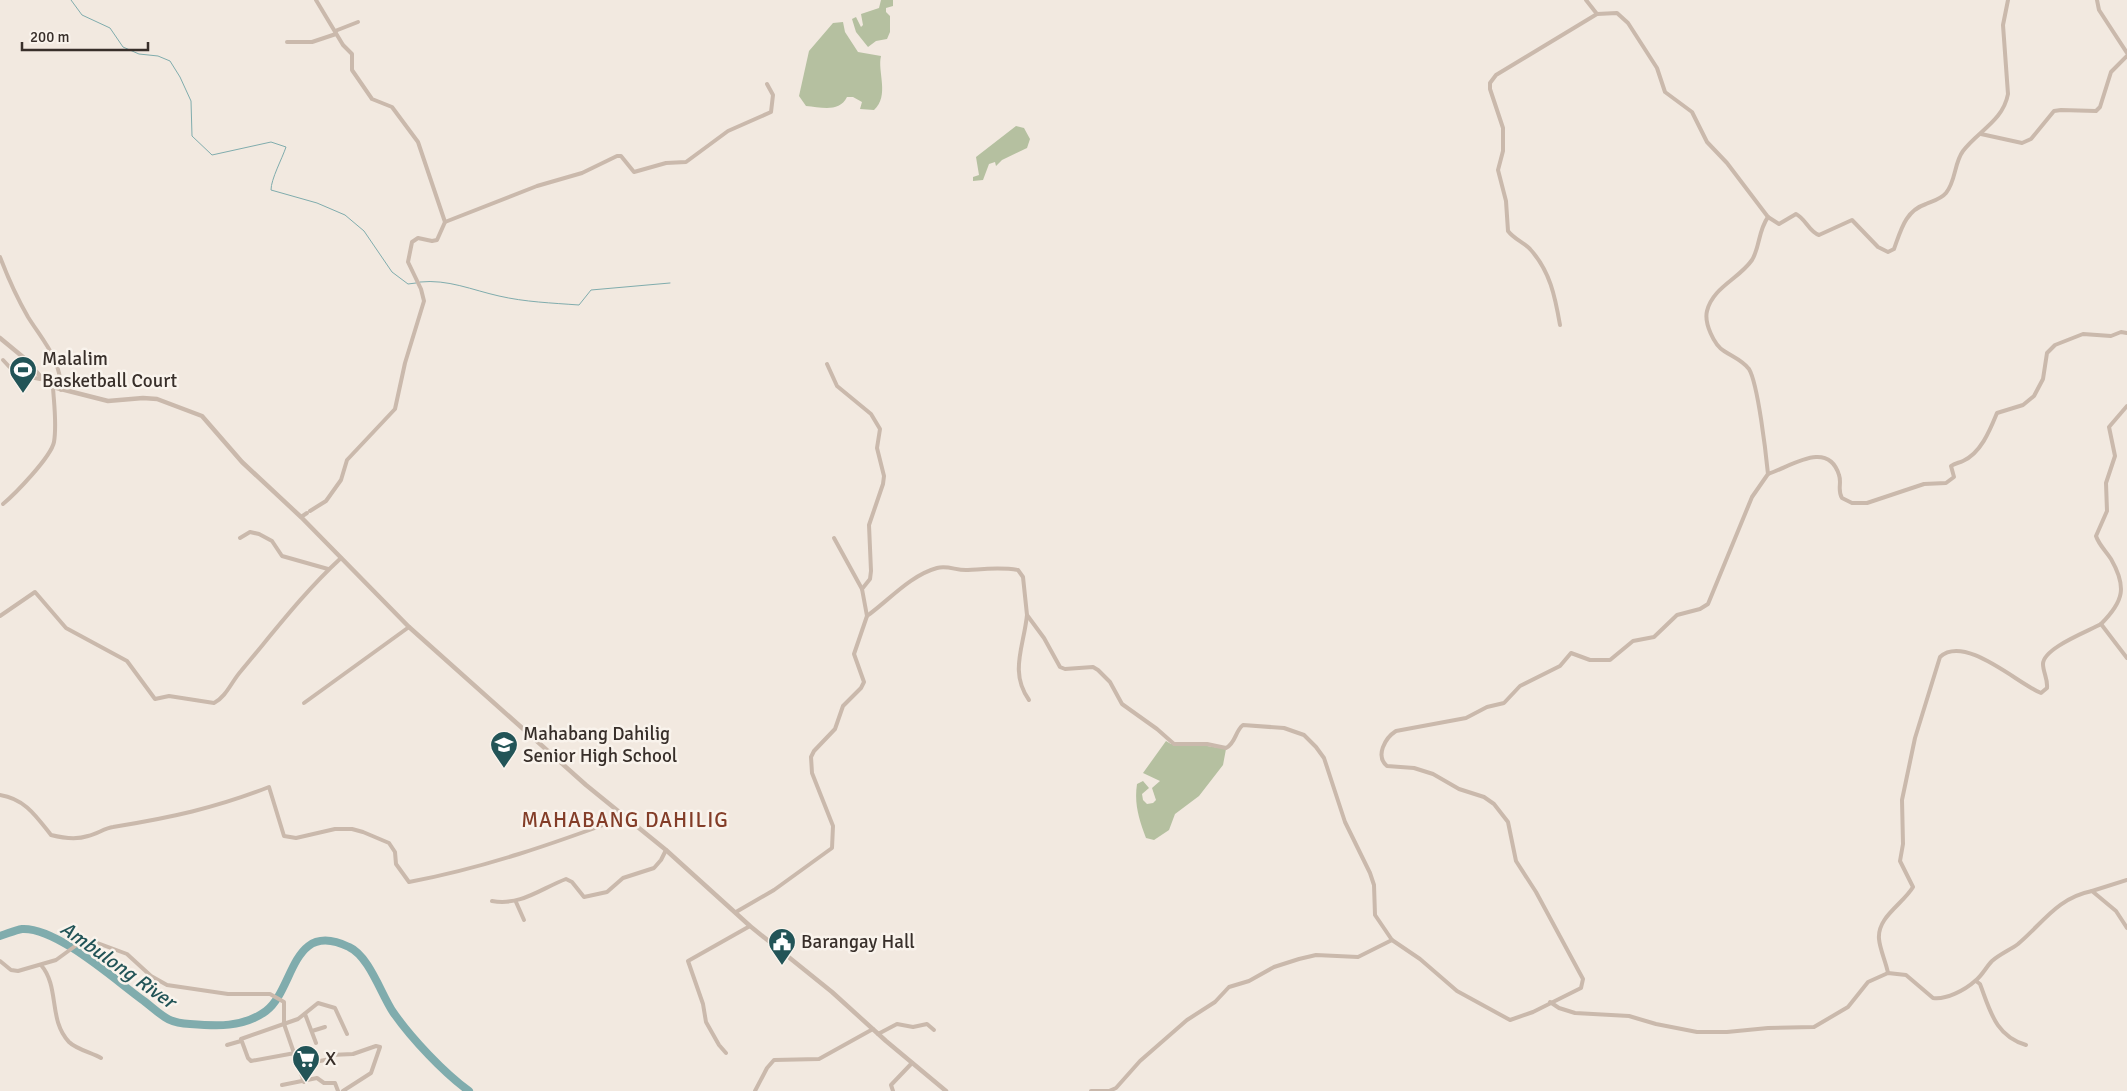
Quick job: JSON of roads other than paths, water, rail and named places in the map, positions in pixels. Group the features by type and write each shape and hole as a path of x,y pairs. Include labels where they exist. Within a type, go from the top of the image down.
{"street":[{"path":"301,517 329,498 341,480 347,460 395,409 404,363 424,301 421,289 414,278 408,262 412,242 418,238 432,241 437,240 445,222 418,142 392,107 372,99 352,70 352,54 335,33 316,0"},
{"path":"1586,0 1597,14"},
{"path":"1560,324 1557,301 1545,269 1525,244 1508,231 1506,201 1498,170 1503,151 1503,128 1490,89 1490,82 1504,69 1597,14 1617,13 1628,23 1657,68 1664,92 1692,112 1707,142 1727,163 1768,217 1780,224 1796,214 1819,235 1852,220 1878,247 1888,252 1891,251 1899,231 1908,216 1916,208 1938,200 1948,191 1960,156 2002,111 2007,100 2003,25 2008,0"},
{"path":"1981,134 2022,144 2031,139 2057,110 2096,111 2100,107 2111,72 2127,54 2099,10 2097,0"},
{"path":"287,42 312,42 358,22"},
{"path":"445,222 537,186 582,173 617,156 621,156 634,172 666,163 686,162 728,131 771,112 773,95 767,84"},
{"path":"1768,217 1759,232 1752,260 1716,294 1711,301 1707,316 1708,326 1718,345 1744,364 1754,381 1768,474"},
{"path":"0,257 11,286 53,355 59,371 61,390"},
{"path":"1027,615 1044,638 1060,667 1065,670 1093,667 1098,670 1110,682 1122,704 1157,729 1174,744 1206,744 1226,748 1232,744 1243,725 1284,728 1304,735 1316,747 1326,762 1346,822 1374,885 1375,915 1392,940 1420,959 1457,991 1504,1018 1514,1019 1581,988 1583,979 1536,892 1516,861 1504,816 1484,797 1460,789 1433,774 1414,768 1388,766 1382,758 1386,739 1396,731 1466,718 1487,706 1504,703 1520,686 1560,666 1571,653 1590,660 1610,660 1633,641 1654,637 1677,615 1705,607 1709,603 1756,490 1768,474 1809,458 1824,456 1831,462 1839,474 1839,490 1842,498 1858,503 1870,502 1924,484 1948,482 1954,477 1952,466 1966,459 1977,448 1993,427 1997,413 2023,405 2034,396 2043,379 2046,356 2051,347 2083,334 2111,336 2122,332 2127,333"},
{"path":"0,338 23,357 40,379"},
{"path":"3,360 16,374 40,379 61,390 108,401 142,398 157,399 202,416 242,462 301,517 409,627 586,785 666,850 750,926 832,992 878,1034 946,1091"},
{"path":"827,364 837,386 872,414 880,429 877,448 884,476 884,484 870,517 872,571 870,579 862,589"},
{"path":"3,504 17,492 53,446 55,416 53,387"},
{"path":"1888,973 1880,943 1879,930 1884,921 1913,887 1900,861 1903,844 1902,800 1913,744 1940,657 1946,653 1956,651 1977,656 2041,693 2047,688 2043,664 2045,659 2066,640 2101,624 2120,601 2123,593 2122,578 2096,536 2107,511 2106,483 2115,456 2109,427 2113,420 2127,406"},
{"path":"240,538 250,532 260,534 272,541 282,556 328,569"},
{"path":"736,912 774,890 832,848 833,826 812,773 811,757 814,751 835,729 844,706 861,688 864,682 854,654 867,616 862,589 834,538"},
{"path":"0,616 35,592 66,628 127,661 155,699 170,696 214,703 222,698 239,673 328,569 341,558"},
{"path":"867,616 918,578 936,568 949,566 965,571 993,568 1018,570 1024,578 1027,615 1018,673 1020,686 1029,700"},
{"path":"2101,624 2127,658"},
{"path":"304,703 409,627"},
{"path":"2122,652 2127,650"},
{"path":"0,795 21,801 37,816 50,835 66,838 87,837 111,827 150,822 228,803 269,787 284,836 296,838 335,829 352,828 363,832 389,843 395,852 396,864 409,882 547,846 625,817"},
{"path":"492,901 516,902 566,879 572,882 584,896 603,894 623,878 654,868 662,860 666,850"},
{"path":"1550,1002 1559,1008 1575,1013 1594,1012 1629,1016 1656,1024 1697,1032 1817,1026 1844,1010 1868,982 1888,973 1906,975 1929,996 1937,998 1956,992 1976,981 1989,964 2018,944 2050,912 2075,896 2127,880"},
{"path":"2092,891 2116,911 2127,928"},
{"path":"516,902 524,920"},
{"path":"726,1053 706,1022 703,1004 688,960 750,926"},
{"path":"1090,1091 1109,1091 1116,1088 1140,1061 1187,1020 1215,1002 1229,987 1299,959 1316,955 1358,957 1392,940"},
{"path":"0,962 16,972 63,957 82,942 92,941 121,951 151,976 172,987 228,994 271,994 282,999 285,1005 284,1024 300,1065 304,1082"},
{"path":"41,965 51,980 58,1026 70,1043 101,1058"},
{"path":"1976,981 1980,984 1988,1011 1996,1022 2013,1039 2026,1045"},
{"path":"227,1045 241,1041 242,1037 284,1024 305,1014 317,1003 334,1007 348,1034"},
{"path":"305,1014 316,1043"},
{"path":"878,1034 897,1024 913,1027 927,1024 934,1030"},
{"path":"312,1031 325,1027"},
{"path":"755,1091 767,1068 774,1060 819,1059 873,1029"},
{"path":"241,1041 251,1061 295,1053"},
{"path":"300,1065 330,1059 331,1055 353,1054 376,1046 380,1047 371,1073 343,1091"},
{"path":"893,1091 891,1086 912,1063"},
{"path":"282,1085 304,1082 314,1078 324,1083 334,1082 338,1091"}],"waterway":[{"path":"71,0 82,15 110,28 123,47 139,54 158,56 170,61 191,101 192,136 212,155 271,142 286,147 271,185 271,190 317,203 345,215 364,231 392,272 408,284 416,283"},
{"path":"420,282 440,282 519,300 579,305 591,290 670,283"},
{"name":"Ambulong River","path":"0,936 22,929 36,931 52,937 86,957 170,1020 210,1025 239,1023 257,1017 266,1011 276,1001 297,960 305,949 316,942 330,941 349,947 363,958 393,1012 409,1033 439,1065 469,1091"}],"place":[{"name":"Malalim Basketball Court","path":"23,394"},
{"name":"Mahabang Dahilig Senior High School","path":"504,769"},
{"name":"Barangay Hall","path":"782,966"},
{"name":"X","path":"306,1083"}],"district":[{"name":"MAHABANG DAHILIG","path":"625,820"}]}
